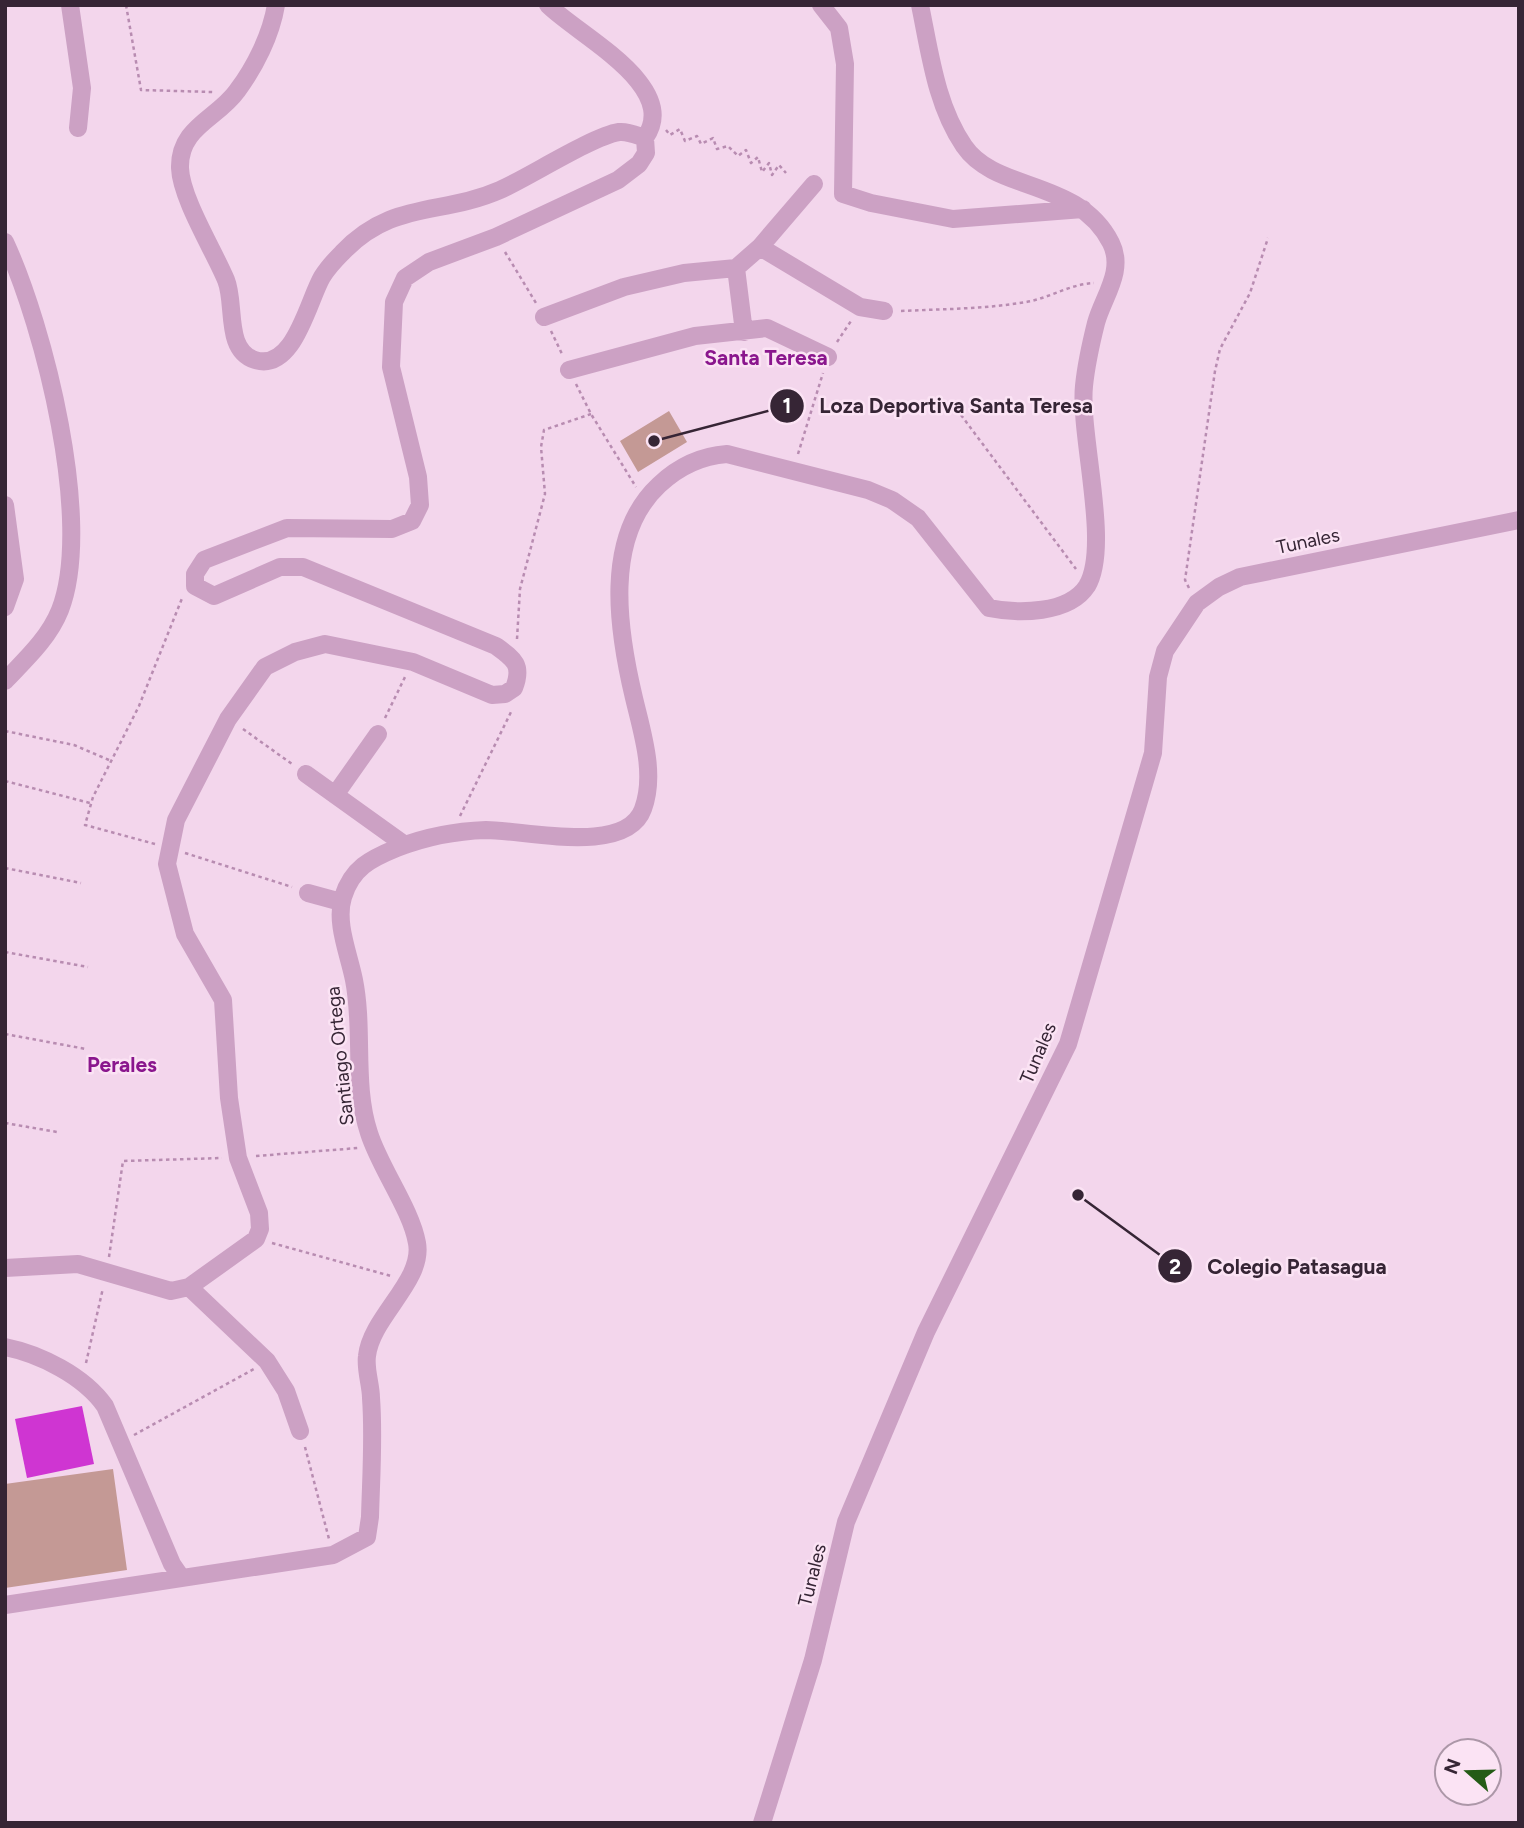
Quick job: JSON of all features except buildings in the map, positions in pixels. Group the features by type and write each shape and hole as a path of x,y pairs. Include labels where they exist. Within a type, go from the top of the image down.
{"street":[{"path":"70,5 82,88 78,128"},
{"path":"276,5 264,46 236,93 196,126 184,144 180,168 185,188 228,284 237,342 242,353 263,361 279,357 294,340 322,277 359,236 396,215 462,203 498,191 618,132 645,138"},
{"path":"5,1268 78,1264 171,1291 189,1287 256,1238 260,1229 259,1213 238,1158 229,1098 223,1000 185,934 167,864 168,847 176,820 228,719 265,667 295,652 325,644 412,662 492,695 505,694 514,688 519,677 515,660 496,646 303,567 280,566 214,596 195,586 195,574 204,560 287,528 392,529 412,522 420,505 418,477 391,368 394,302 405,278 429,262 496,237 618,180 639,164 646,153 645,138 654,118 649,94 632,73 548,5"},
{"path":"821,5 839,28 845,64 843,194 871,203 953,219 1083,209"},
{"path":"308,893 341,902 349,881 366,861 405,845 453,832 488,830 596,838 628,829 643,810 648,760 620,625 620,575 629,535 644,499 677,467 712,456 735,456 868,490 892,500 918,518 989,608 1014,613 1073,601 1088,584 1096,548 1084,387 1097,321 1114,281 1113,246 1097,220 1072,201 992,169 965,148 941,102 920,5"},
{"path":"544,317 624,287 684,273 736,268 761,247 814,184"},
{"path":"5,242 31,310 54,392 65,463 72,556 60,609 53,625 5,681"},
{"path":"761,247 860,307 884,311"},
{"path":"736,268 744,332"},
{"path":"569,370 695,336 767,328 828,357"},
{"path":"5,505 15,579 5,607"},
{"name":"Tunales","path":"761,1823 813,1660 846,1522 926,1332 1068,1044 1153,753 1158,677 1165,651 1197,603 1219,587 1240,577 1519,520"},
{"path":"335,795 378,734"},
{"path":"306,774 405,845"},
{"name":"Santiago Ortega","path":"5,1605 333,1555 367,1537 370,1517 372,1398 367,1356 375,1333 418,1261 417,1240 369,1134 362,1104 356,996 341,925 341,902"},
{"path":"189,1287 267,1361 286,1391 300,1431"},
{"path":"5,1347 82,1380 105,1406 172,1564 181,1577"}],"path":[{"path":"126,5 141,90 236,93"},
{"path":"654,118 670,135 680,129 685,141 697,135 701,144 713,138 718,149 728,146 738,156 746,150 751,163 758,157 762,172 769,163 772,175 779,165 786,173"},
{"path":"1197,603 1185,580 1215,371 1220,349 1250,293 1268,238"},
{"path":"884,311 969,309 1029,302 1083,283 1114,281"},
{"path":"792,472 828,357 860,307"},
{"path":"515,660 520,589 545,494 541,447 544,430 591,414"},
{"path":"961,415 1088,584"},
{"path":"195,586 179,599 139,706 109,760 85,825 168,847 308,893"},
{"path":"378,734 412,662"},
{"path":"453,832 513,713 505,694"},
{"path":"228,719 306,774"},
{"path":"5,731 74,745 109,760"},
{"path":"5,781 91,803"},
{"path":"5,868 81,883"},
{"path":"5,952 88,967"},
{"path":"5,1034 86,1049"},
{"path":"5,1123 57,1132"},
{"path":"82,1380 107,1272 123,1161"},
{"path":"256,1238 406,1280"},
{"path":"119,1444 267,1361"},
{"path":"300,1431 333,1555"}],"shaded area":[{"path":"669,411 687,442 638,472 620,441"},
{"path":"113,1469 127,1570 5,1588 5,1484"}],"place":[{"name":"Loza Deportiva Santa Teresa","path":"654,441"},
{"name":"Colegio Patasagua","path":"1078,1195"}],"district":[{"name":"Santa Teresa","path":"766,357"},
{"name":"Perales","path":"122,1064"}]}
